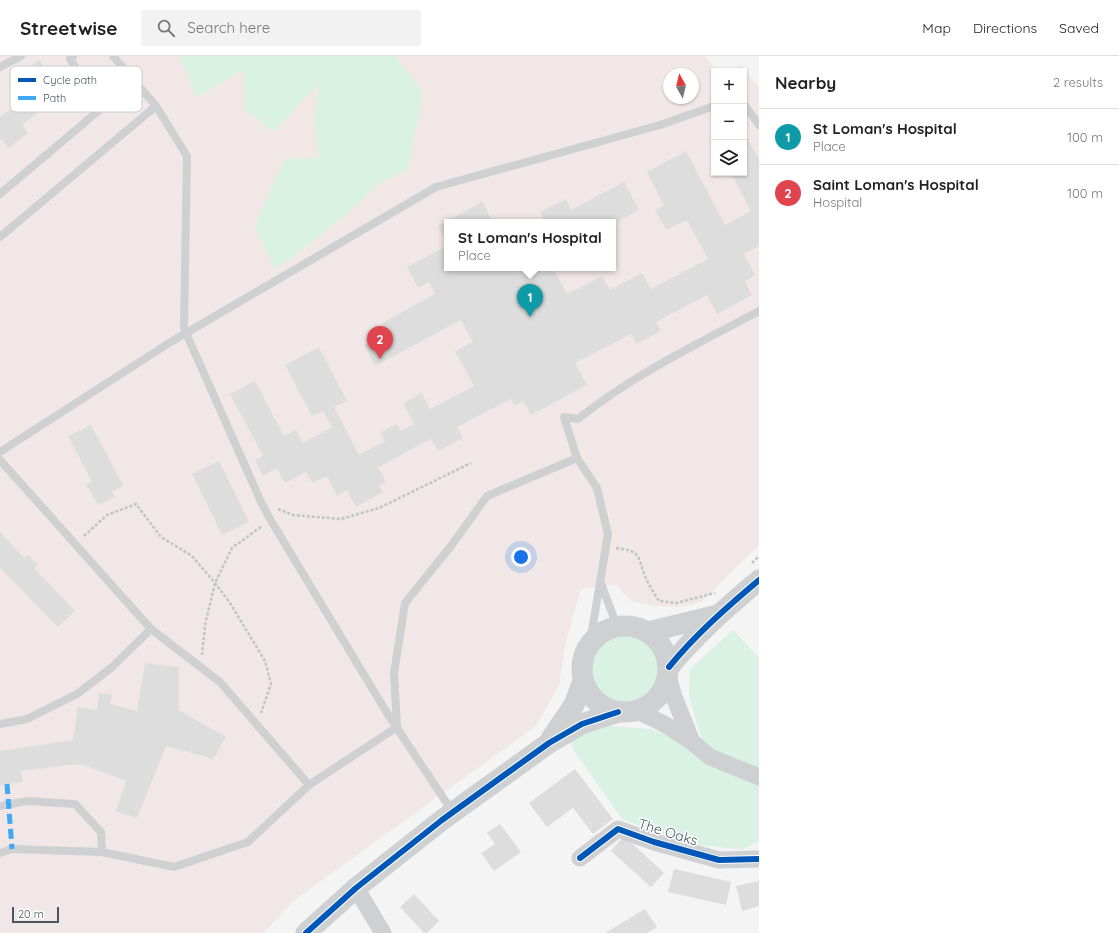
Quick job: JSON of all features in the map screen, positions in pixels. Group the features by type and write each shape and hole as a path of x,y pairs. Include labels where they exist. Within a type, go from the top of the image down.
{"street":[{"path":"306,933 356,888 453,812 549,742 582,724 649,706 658,698 665,688 668,671 685,647 719,615 754,573"},
{"path":"648,632 719,615"},
{"path":"692,742 674,697 666,656 662,646 648,632 637,627 617,626 597,635 585,652 581,671 586,690 599,705 628,712 666,725 692,742 710,757 759,777"},
{"path":"549,742 574,705 583,681"},
{"name":"The Oaks","path":"580,858 618,829 654,842 718,860 759,859"},
{"path":"356,888 383,933"}],"lane":[{"path":"0,67 21,56"},
{"path":"73,56 70,59 75,66"},
{"path":"113,56 122,66"},
{"path":"142,90 156,106 187,156 184,328 186,333 260,502 397,727 453,812"},
{"path":"0,238 156,106"},
{"path":"0,452 169,342 436,187 660,125 711,107"},
{"path":"747,108 759,125"},
{"path":"0,194 97,112"},
{"path":"590,643 608,534 597,488 577,458 564,417 578,419 599,403 657,365 759,311"},
{"path":"397,727 394,674 405,603 451,546 487,496 577,458"},
{"path":"0,460 151,629 220,682 309,785"},
{"path":"600,580 617,626"},
{"path":"0,724 27,719 77,694 111,668 151,629"},
{"path":"0,852 12,849 102,852 174,867 248,842 309,785 397,727"},
{"path":"0,806 27,801 75,804 101,832 102,852"}],"path":[{"path":"260,502 293,515 341,519 379,508 470,463"},
{"path":"76,544 107,515 136,504 161,537 192,556 230,603 265,660 271,684 257,724"},
{"path":"201,668 204,625 215,583 232,548 270,519"},
{"path":"606,546 630,550 638,556 645,577 659,601 676,603 716,593"},
{"path":"754,573 759,556"}],"shaded area":[{"path":"0,56 705,56 715,68 711,68 711,176 747,176 747,73 759,87 759,545 701,602 680,607 653,606 631,601 616,585 581,589 566,641 559,685 536,726 293,901 264,933 0,933"},
{"path":"740,65 743,68 735,68"}],"green space":[{"path":"180,56 395,56 423,92 408,169 377,185 344,217 275,270 255,227 284,159 319,158 314,121 319,83 274,132 245,109 244,69 197,97"},
{"path":"733,630 759,658 759,841 741,850 686,843 622,819 575,752 570,740 610,726 652,729 705,752 689,696 690,669"},
{"path":"626,632 640,635 653,643 661,656 664,670 661,684 653,697 640,705 626,708 612,705 599,697 591,684 588,670 591,656 599,643 612,635"}],"building":[{"path":"39,60 44,66 31,66"},
{"path":"10,109 10,112 38,112 22,125 28,133 9,148 1,139 0,140 0,117"},
{"path":"747,138 759,160 759,246 744,254 755,275 745,281 752,295 717,314 707,295 656,322 661,331 636,344 631,334 575,363 587,385 531,415 523,401 514,406 511,399 457,427 463,438 438,451 431,439 378,467 386,482 379,485 383,492 356,507 347,490 337,496 327,476 312,483 306,472 285,483 277,468 263,476 255,460 263,456 230,394 255,381 284,436 296,430 303,443 332,427 323,411 312,416 285,365 319,347 347,401 334,407 359,455 385,441 380,433 397,424 401,431 414,424 403,403 422,393 430,409 474,386 455,351 473,342 461,320 375,366 364,345 387,333 382,323 435,294 429,282 418,288 407,267 444,248 444,271 555,271 567,294 602,276 610,290 642,273 651,289 708,259 687,220 666,230 655,210 664,205 647,172 686,151 725,225 751,211 733,176 747,176"},
{"path":"624,182 639,210 616,222 616,219 544,219 540,212 566,199 571,210"},
{"path":"482,202 491,219 451,219"},
{"path":"444,223 444,237 438,226"},
{"path":"91,425 123,485 112,492 115,497 98,505 86,484 92,482 68,436"},
{"path":"219,461 249,522 222,535 192,474"},
{"path":"0,532 24,558 28,555 38,565 34,568 75,611 58,627 0,568"},
{"path":"145,663 179,667 179,710 226,737 213,759 166,746 137,818 116,811 126,781 84,765 76,764 21,771 23,782 0,785 0,751 73,740 78,707 97,710 99,693 112,694 110,704 137,711"},
{"path":"575,769 613,819 593,834 573,808 547,827 529,803"},
{"path":"500,824 521,852 494,871 481,853 495,844 487,833"},
{"path":"624,836 664,873 651,887 611,851"},
{"path":"674,869 731,882 726,905 668,892"},
{"path":"759,881 759,906 742,911 736,886"},
{"path":"414,894 439,921 427,933 424,933 400,907"},
{"path":"645,909 657,927 647,933 605,933"}],"marked path":[{"path":"7,784 12,849"}],"cycle path":[{"path":"669,667 701,632 759,580"},
{"path":"306,933 356,888 442,820 549,743 582,724 618,712"},
{"path":"580,858 618,829 654,842 719,860 759,859"}],"place":[{"name":"St Loman's Hospital","path":"530,317"},
{"name":"Saint Loman's Hospital","path":"380,359"}]}
